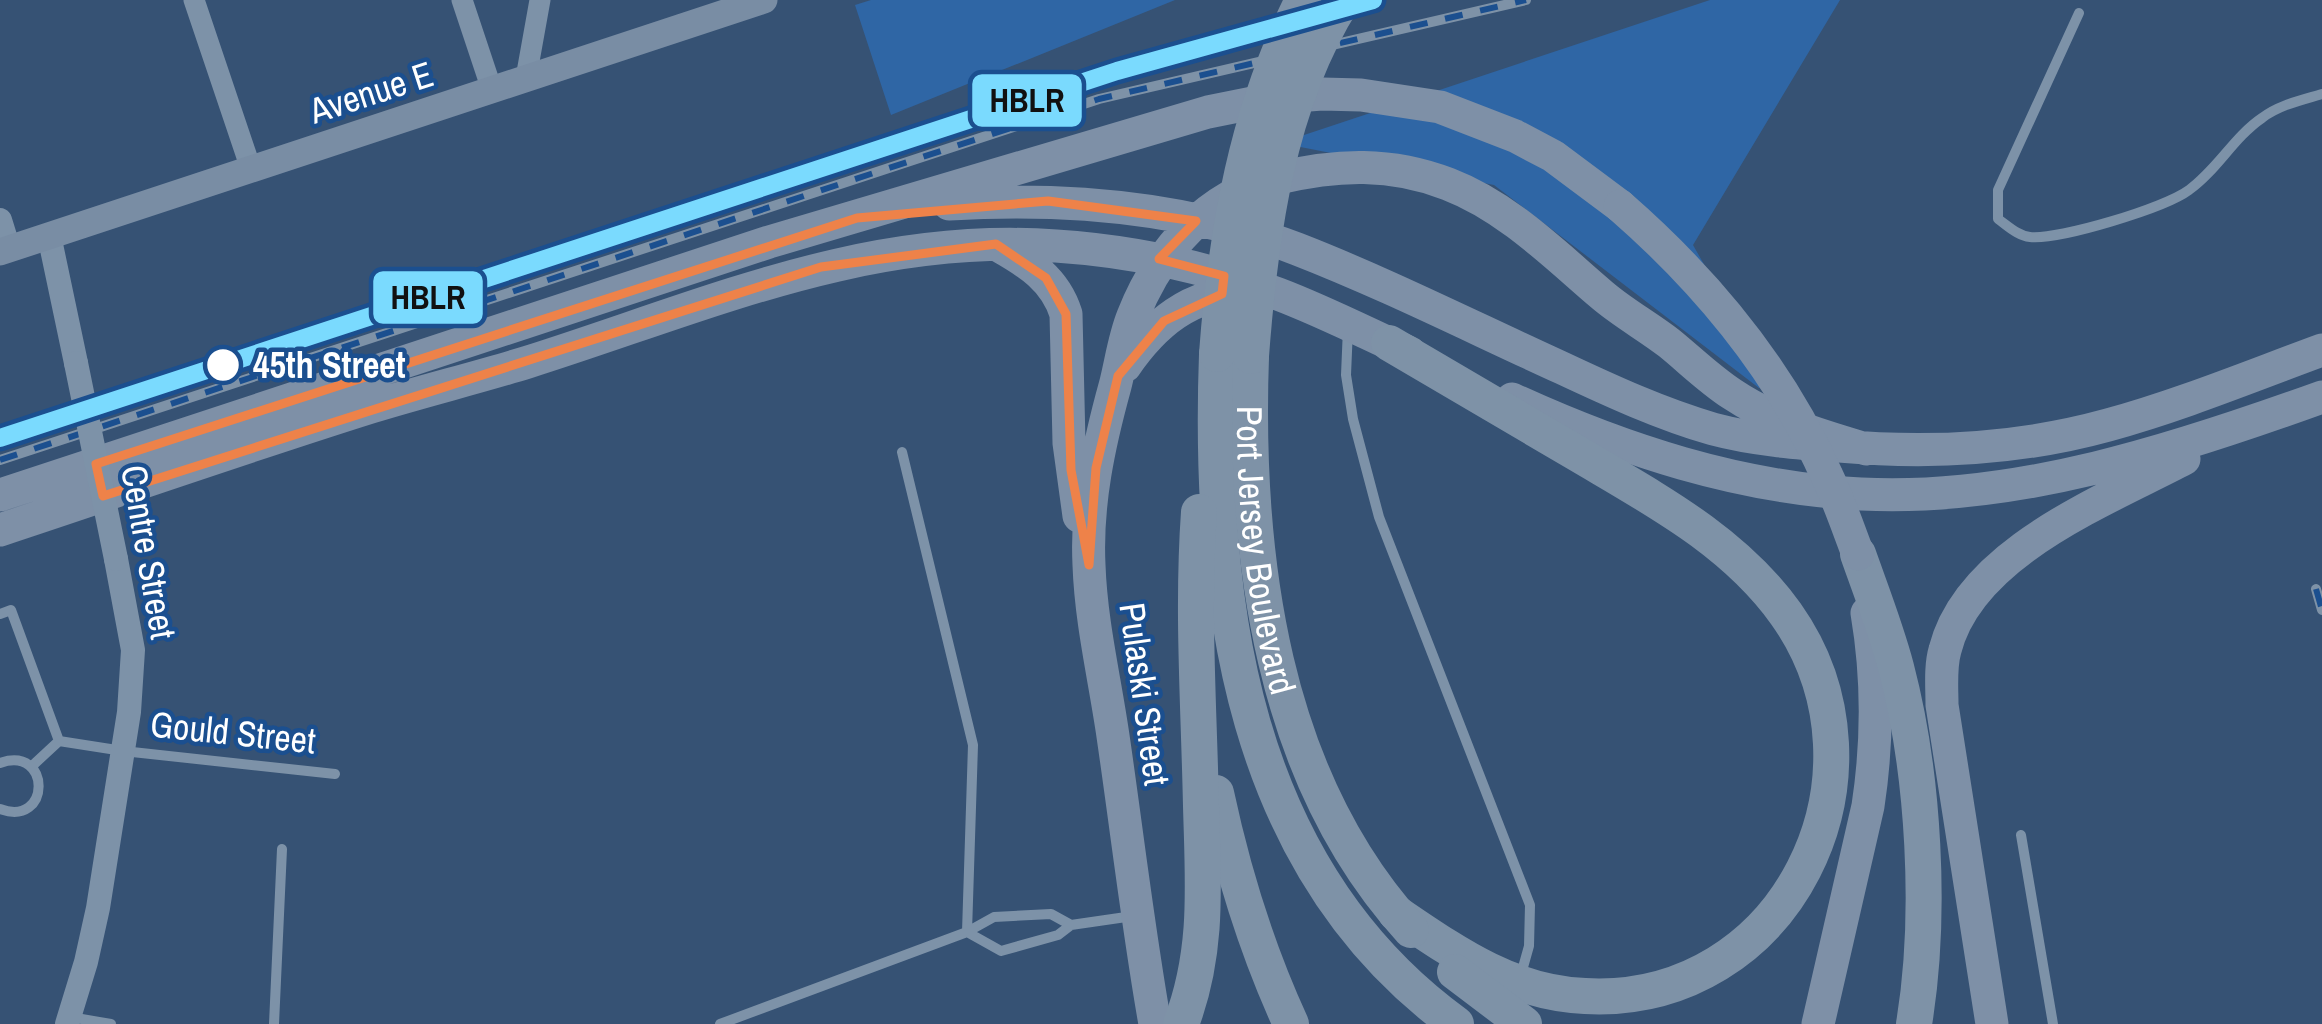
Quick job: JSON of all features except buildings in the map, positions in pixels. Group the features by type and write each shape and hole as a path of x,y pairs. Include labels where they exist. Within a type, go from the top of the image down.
{"highway":[{"name":"Port Jersey Boulevard","path":"1303,0 1273,66 1240,178 1228,240 1234,355 1254,522 1284,690 1301,746 1332,818 1361,867 1396,913 1452,969 1524,1024"},
{"name":"Port Jersey Boulevard","path":"1343,0 1305,78 1278,167 1234,355 1216,468 1223,581 1245,700 1263,759 1296,836 1340,907 1402,982 1456,1024"},
{"path":"0,495 769,242 1208,112 1322,94 1401,99 1440,107 1476,118 1552,156 1653,234 1697,280 1763,364 1827,475 1897,669 1913,763 1923,899 1922,965 1914,1024"},
{"name":"Pulaski Street","path":"1155,1024 1089,565 1090,516 1096,468 1132,317 1162,260 1196,220 1242,190 1299,173 1389,168 1452,185 1523,228 1732,394 1785,423 1866,448"},
{"path":"1276,293 1267,239 1276,202 1299,173"},
{"path":"857,218 950,204 1048,201 1196,220 1319,259 1674,416 1749,436 1866,448 1960,448 2059,437 2159,410 2322,350"},
{"path":"996,244 1046,278 1066,314 1071,470 1089,565"},
{"path":"0,530 371,407 525,363 821,267 908,250 996,244 1162,260 1276,293 1603,438 1706,470 1813,490 1906,494 2066,474 2119,462 2322,397"},
{"name":"Pulaski Street","path":"1118,376 1153,330 1190,304 1221,294 1276,293"},
{"path":"1389,344 1659,502 1712,538 1762,584 1804,641 1818,671 1827,701 1833,766 1821,830 1793,887 1732,953 1680,981 1618,996 1556,994 1467,961 1396,913"},
{"path":"1181,1024 1198,970 1204,915 1196,558 1234,355"},
{"path":"1992,1024 1942,705 1944,652 1952,628 1984,580 2030,543 2255,421"},
{"path":"1818,1024 1868,806 1876,735 1875,668 1858,554"},
{"path":"1199,701 1236,874 1292,1024"}],"main road":[{"name":"Avenue E","path":"5,250 492,90 731,5 764,0"}],"street":[{"path":"194,0 251,169"},
{"path":"461,0 492,90"},
{"path":"526,78 540,0"},
{"path":"0,220 5,250"},
{"name":"Centre Street","path":"49,235 133,650 123,751 94,926 69,1020"}],"lane":[{"path":"2079,14 1998,190 1998,219 2024,237 2054,236 2162,204 2186,192 2213,169 2261,118 2322,94"},
{"path":"1348,325 1346,375 1352,419 1379,517 1529,904 1529,946 1518,983"},
{"path":"902,452 973,745 967,932"},
{"path":"0,614 11,610 59,741 31,766"},
{"name":"Gould Street","path":"59,741 335,774"},
{"path":"0,764 14,759 31,766 39,780 33,804 19,812 0,808"},
{"path":"2021,835 2053,1024"},
{"path":"274,1024 282,849"},
{"path":"720,1024 967,932 994,917 1051,914 1071,925"},
{"path":"967,932 1001,951 1058,935 1071,925 1136,916"},
{"path":"69,1020 111,1024"}],"highlighted area":[{"path":"1048,201 1196,221 1159,259 1224,276 1222,294 1164,321 1118,376 1096,468 1089,565 1071,470 1066,314 1046,278 996,244 821,267 103,496 96,464 857,218"}],"shaded area":[{"path":"871,0 1175,0 891,115 855,5"},
{"path":"1710,0 1840,0 1693,245 1776,391 1759,388 1494,185 1280,143"}],"railway":[{"path":"0,460 1099,99 1526,0"},
{"path":"2316,589 2322,610"}],"transit line":[{"name":"HBLR","path":"0,438 1117,71 1373,0"}],"place":[{"name":"45th Street","path":"223,365"}]}
